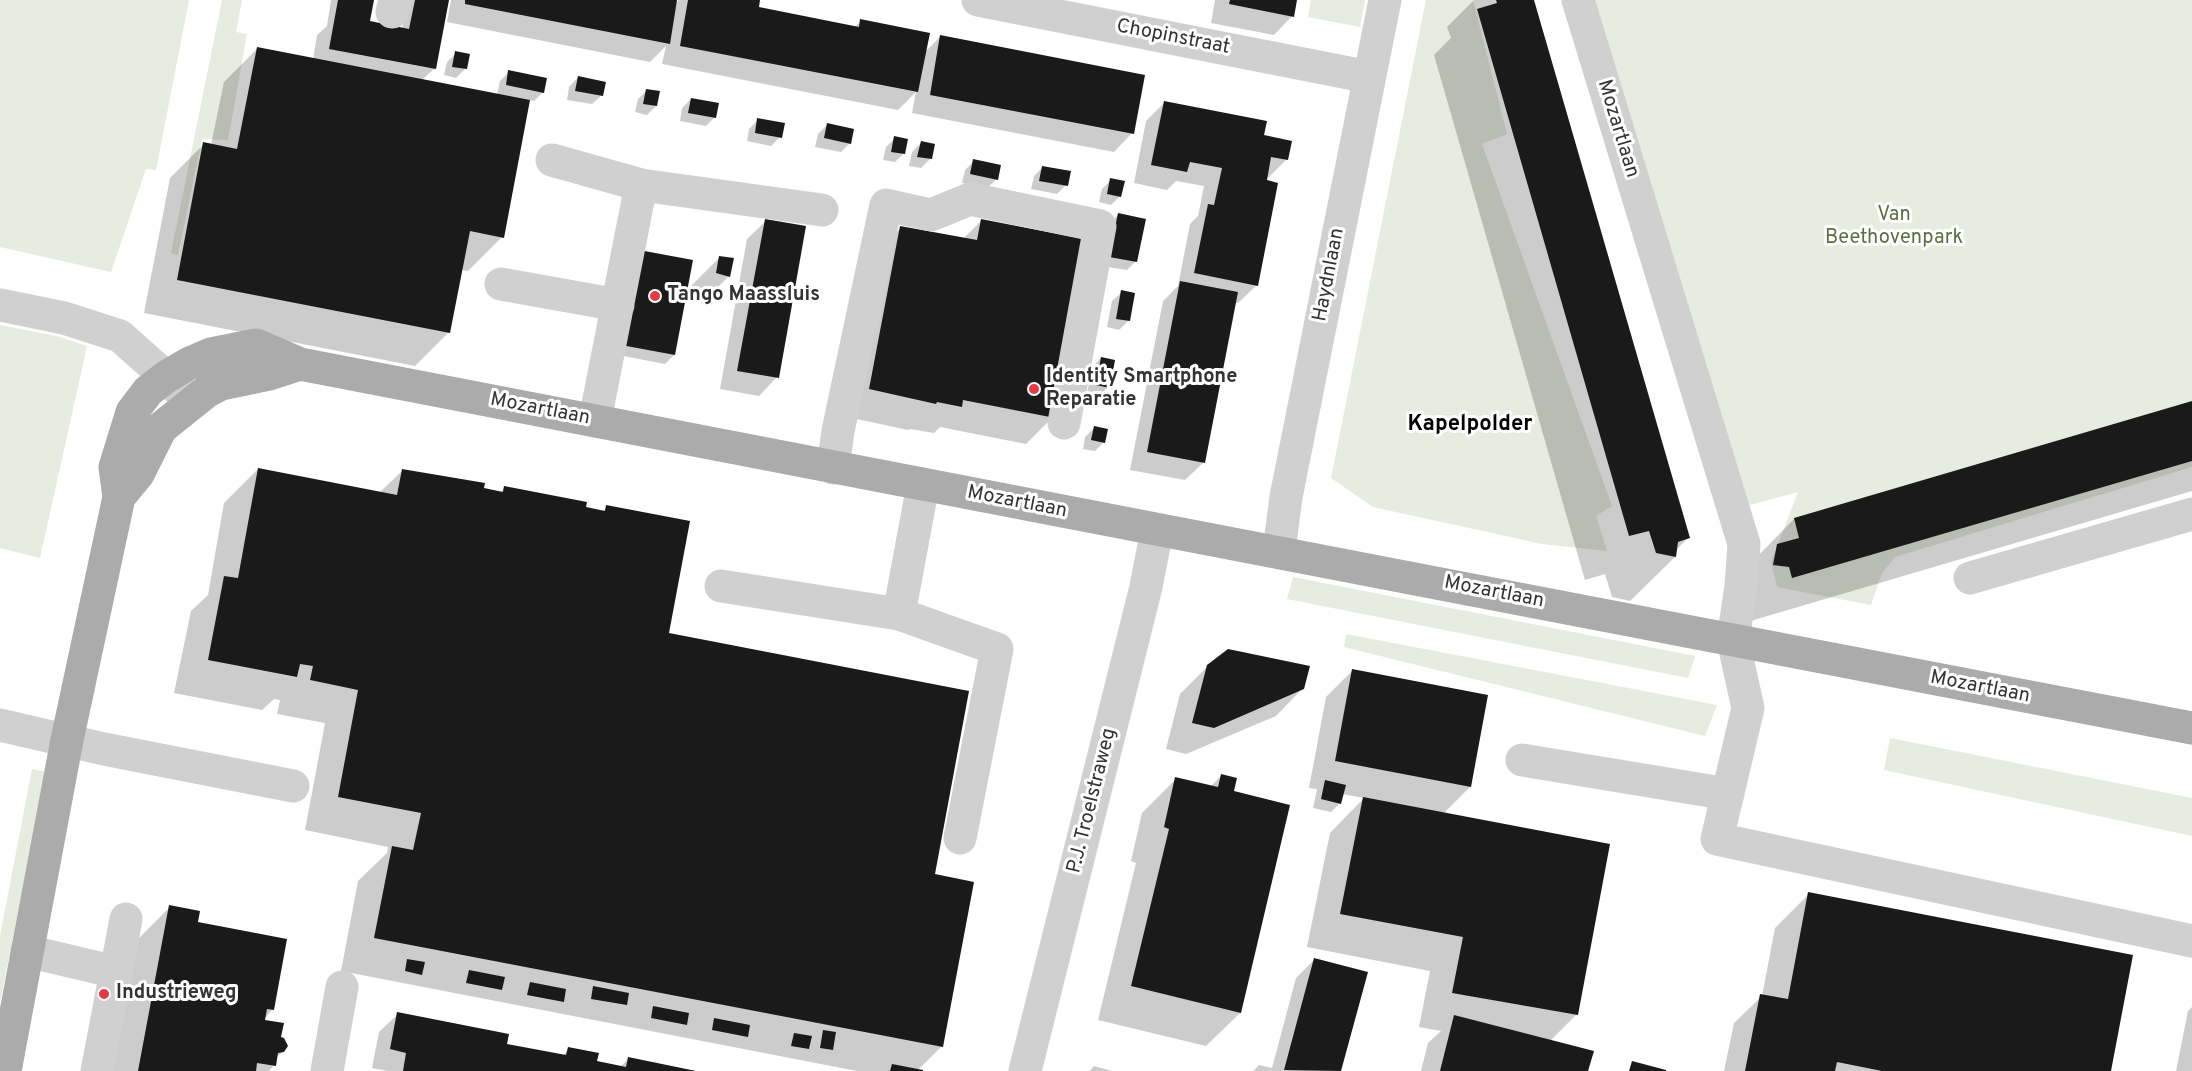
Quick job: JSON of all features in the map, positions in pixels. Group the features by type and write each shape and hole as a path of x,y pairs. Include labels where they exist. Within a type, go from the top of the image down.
{"main road":[{"name":"Mozartlaan","path":"166,377 210,354 256,345 300,364 2192,728"},
{"name":"Mozartlaan","path":"192,403 221,384 269,374 300,364"},
{"path":"5,1071 67,740 119,497 115,467 132,412 148,391 166,377"},
{"path":"119,497 138,474 161,428 192,403"}],"street":[{"name":"Chopinstraat","path":"978,0 1369,76"},
{"name":"Haydnlaan","path":"1279,551 1286,497 1385,0"},
{"name":"Mozartlaan","path":"1578,0 1743,544 1741,586 1733,640"},
{"path":"552,160 641,185 822,210"},
{"path":"595,420 641,185"},
{"path":"833,468 838,431 886,205 931,215 970,200 1100,226 1064,423"},
{"path":"501,284 618,305"},
{"path":"0,305 64,318 120,336 192,403"},
{"path":"898,614 923,485"},
{"path":"1970,578 2192,514"},
{"name":"P.J. Troelstraweg","path":"1025,1071 1146,587 1157,530"},
{"path":"721,586 898,614 997,649 960,838"},
{"path":"1733,640 1749,708 1717,839 2192,941"},
{"path":"0,725 293,786"},
{"path":"1522,760 1728,794"},
{"path":"97,1071 126,919"},
{"path":"27,951 116,972"},
{"path":"327,1071 342,987"}],"green space":[{"path":"0,0 189,0 156,170 146,169 111,272 0,247"},
{"path":"222,0 242,0 236,32 247,34 228,140 202,139 178,255 171,253"},
{"path":"1311,0 1365,0 1360,27 1308,17"},
{"path":"1426,0 1473,0 1507,134 1482,144 1612,506 1596,516 1607,551 1542,544 1373,507 1331,478"},
{"name":"Van Beethovenpark","path":"1581,0 2192,0 2192,467 1895,557 1882,573 1871,605 1777,587 1771,562 1798,492 1739,508"},
{"path":"0,325 56,336 87,346 40,558 0,548"},
{"path":"1293,577 1695,656 1688,678 1287,599"},
{"path":"1346,634 1717,705 1705,736 1344,647"},
{"path":"1890,738 2192,798 2192,836 1884,770"},
{"path":"32,769 46,772 0,1002 0,936"}],"building":[{"path":"338,0 374,0 370,21 409,29 415,0 449,0 436,69 329,49"},
{"path":"465,0 677,0 670,44 465,4"},
{"path":"688,0 760,0 759,7 859,27 860,19 930,33 918,92 680,46"},
{"path":"1230,0 1297,0 1294,17 1229,4"},
{"path":"1496,0 1534,0 1690,538 1678,542 1676,557 1656,553 1649,531 1629,536 1477,9 1497,3"},
{"path":"940,35 1145,75 1134,134 930,95"},
{"path":"257,47 530,100 504,238 470,231 450,333 177,280 203,142 237,149"},
{"path":"455,51 470,54 467,69 452,67"},
{"path":"508,70 547,78 544,93 506,85"},
{"path":"578,76 606,82 603,96 575,91"},
{"path":"646,89 660,91 657,106 643,104"},
{"path":"691,98 719,103 716,118 688,113"},
{"path":"1164,101 1267,121 1264,135 1292,141 1288,160 1271,157 1267,180 1278,183 1258,286 1194,273 1208,204 1214,205 1222,168 1190,162 1187,172 1151,165"},
{"path":"757,118 785,123 782,138 755,133"},
{"path":"827,123 854,129 851,144 824,138"},
{"path":"894,136 908,139 905,154 891,152"},
{"path":"921,141 935,144 932,159 917,157"},
{"path":"973,159 1001,165 998,180 970,174"},
{"path":"1042,166 1071,171 1068,186 1039,181"},
{"path":"1110,178 1125,181 1121,197 1107,194"},
{"path":"1118,213 1146,219 1137,262 1109,257"},
{"path":"765,219 806,226 779,378 737,371"},
{"path":"981,219 1089,240 1055,418 963,400 962,407 937,402 936,404 869,389 900,226 977,240"},
{"path":"639,250 693,260 675,355 621,345"},
{"path":"719,256 734,258 730,277 716,273"},
{"path":"1180,281 1238,292 1205,463 1147,452"},
{"path":"1121,290 1135,293 1130,321 1116,319"},
{"path":"1101,357 1115,360 1110,388 1096,385"},
{"path":"2192,401 2192,461 1792,578 1789,567 1773,565 1777,544 1799,538 1794,518"},
{"path":"1094,426 1108,429 1105,443 1091,440"},
{"path":"258,468 397,495 402,469 485,483 484,488 503,492 504,486 587,502 586,507 605,511 606,505 690,521 669,633 969,691 935,874 974,882 943,1047 374,938 392,846 413,850 421,813 338,797 358,690 310,680 313,666 300,664 297,677 208,660 224,576 238,578"},
{"path":"1228,649 1310,666 1304,689 1214,728 1192,723 1207,665"},
{"path":"1352,669 1488,695 1471,787 1335,761"},
{"path":"1221,774 1237,778 1234,791 1290,805 1241,1013 1131,986 1169,829 1164,827 1175,777 1218,787"},
{"path":"1325,780 1346,785 1341,804 1321,799"},
{"path":"1363,797 1610,844 1578,1015 1452,993 1463,937 1340,914"},
{"path":"1808,892 2133,955 2111,1071 1882,1071 1837,1062 1835,1071 1745,1071 1760,994 1788,999"},
{"path":"169,905 200,911 198,922 287,939 274,1010 267,1009 265,1020 284,1023 281,1037 288,1046 284,1052 278,1053 276,1066 257,1063 256,1071 138,1071"},
{"path":"1314,958 1368,972 1341,1071 1284,1070"},
{"path":"407,959 425,962 422,975 405,971"},
{"path":"469,970 505,977 502,990 466,983"},
{"path":"530,982 566,989 564,1002 527,995"},
{"path":"593,986 629,993 627,1005 591,999"},
{"path":"653,1006 689,1013 687,1025 651,1018"},
{"path":"397,1012 509,1034 507,1044 566,1055 568,1047 599,1053 597,1061 626,1067 628,1057 696,1071 403,1071 406,1053 390,1049"},
{"path":"1454,1015 1594,1051 1588,1071 1440,1071"},
{"path":"714,1018 750,1025 748,1037 712,1030"},
{"path":"823,1030 836,1032 833,1050 820,1048"},
{"path":"794,1033 812,1036 809,1049 791,1046"},
{"path":"1632,1061 1666,1070 1666,1071 1629,1071"},
{"path":"892,1064 923,1070 923,1071 890,1071"}],"place":[{"name":"Tango Maassluis","path":"655,296"},
{"name":"Identity Smartphone Reparatie","path":"1034,389"},
{"name":"Industrieweg","path":"104,994"}],"district":[{"name":"Kapelpolder","path":"1470,426"}]}
